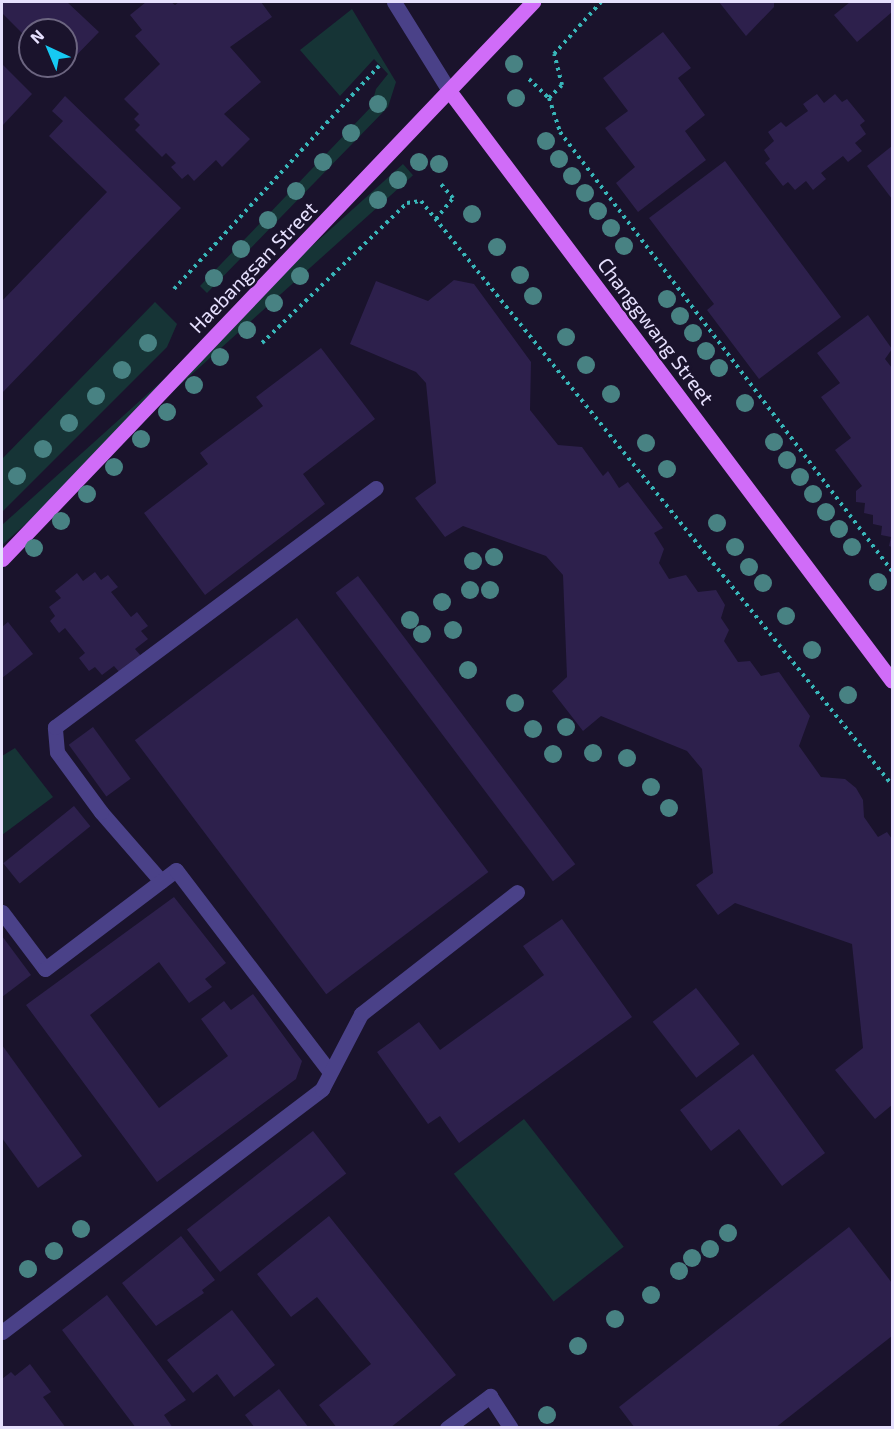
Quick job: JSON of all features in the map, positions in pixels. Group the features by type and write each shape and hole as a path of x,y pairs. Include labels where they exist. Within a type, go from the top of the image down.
{"main road":[{"name":"Haebangsan Street","path":"2,559 450,92 533,2"},
{"name":"Changgwang Street","path":"450,92 892,681"}],"street":[{"name":"Changgwang Street","path":"394,2 450,92"},
{"path":"161,881 101,812 57,752 55,727 376,488"},
{"path":"2,912 45,969 176,870 329,1071"},
{"path":"2,1332 322,1089 329,1071 361,1014 517,892"},
{"path":"447,1428 490,1396 511,1428"}],"path":[{"path":"549,98 562,85 554,54 601,2"},
{"path":"174,289 379,66"},
{"path":"529,80 549,98 560,132 892,571"},
{"path":"436,219 453,198 441,183"},
{"path":"262,343 407,203 421,201 892,785"}],"green space":[{"path":"352,9 396,82 388,107 207,293 200,286 371,107 376,89 388,74 374,59 340,96 300,50"},
{"path":"403,164 413,175 2,545 2,525"},
{"path":"155,302 177,324 167,347 2,512 2,459"},
{"path":"15,748 53,797 2,835 2,756"},
{"path":"524,1119 624,1247 554,1301 454,1174"}],"building":[{"path":"2,2 67,2 99,32 78,54 78,18 18,18 18,29 2,13"},
{"path":"146,2 171,2 175,5 179,2 261,2 272,17 230,47 261,82 224,114 250,139 222,167 216,160 194,181 188,174 182,179 171,167 176,163 166,153 162,157 135,130 140,125 134,119 139,114 124,99 160,64 135,36 142,30 130,15"},
{"path":"719,2 774,2 774,7 746,36"},
{"path":"850,2 892,2 892,12 857,42 834,15"},
{"path":"663,32 691,68 678,78 705,115 685,131 706,160 638,212 616,183 635,167 605,128 628,111 603,78"},
{"path":"2,64 32,94 2,126"},
{"path":"817,94 824,103 835,94 842,102 847,99 865,121 860,125 866,134 855,143 862,151 848,162 843,156 821,173 826,179 813,190 806,181 795,190 788,182 783,186 765,163 770,159 764,150 774,141 768,132 781,122 786,127 808,111 803,104"},
{"path":"65,96 181,208 2,393 2,301 107,192 49,136 63,121 52,111"},
{"path":"892,146 892,199 867,166"},
{"path":"725,161 841,317 759,379 707,310 714,304 649,218"},
{"path":"454,280 474,284 531,362 530,410 558,445 582,447 603,476 608,471 619,488 628,482 663,528 654,533 664,549 659,563 669,579 686,575 698,592 716,590 725,605 721,618 729,630 724,641 738,662 750,661 761,676 779,672 810,716 799,746 821,777 845,779 856,788 863,800 864,817 878,837 887,832 892,839 892,1105 875,1119 835,1070 863,1048 852,944 735,903 718,915 696,885 713,873 702,769 687,751 601,716 583,731 552,691 567,677 563,575 546,556 463,526 445,537 415,498 436,483 426,383 416,372 350,344 376,281 428,301"},
{"path":"868,315 892,349 885,359 892,368 892,547 889,546 891,537 881,535 882,526 873,524 873,515 864,513 865,503 856,502 856,491 862,486 835,450 851,438 821,397 840,383 817,353"},
{"path":"321,348 375,419 303,474 325,504 205,595 144,513 208,464 200,453 263,406 256,397"},
{"path":"95,572 101,580 108,575 118,587 111,592 131,617 137,612 148,626 141,631 148,639 135,649 141,656 120,673 114,666 102,675 95,667 89,671 79,658 85,653 65,628 59,633 50,621 55,616 49,607 61,598 55,591 77,573 83,581"},
{"path":"358,576 575,864 553,881 336,593"},
{"path":"297,618 488,872 326,994 135,740"},
{"path":"8,622 33,654 2,678 2,627"},
{"path":"93,727 131,779 106,796 69,745"},
{"path":"74,806 90,826 20,883 3,863"},
{"path":"174,897 226,963 205,979 212,987 189,1003 159,962 90,1015 159,1108 228,1056 201,1019 224,1001 231,1010 253,994 302,1061 296,1079 157,1182 26,1005"},
{"path":"562,919 632,1017 459,1143 440,1116 428,1124 377,1052 419,1022 440,1050 544,975 523,946"},
{"path":"2,936 31,975 2,997"},
{"path":"696,988 740,1044 696,1078 653,1022"},
{"path":"2,1045 82,1156 38,1188 2,1138"},
{"path":"753,1054 825,1153 782,1186 739,1129 711,1151 680,1110"},
{"path":"313,1131 346,1174 220,1272 187,1230"},
{"path":"329,1216 456,1375 390,1428 337,1428 319,1405 371,1364 317,1297 291,1317 257,1274"},
{"path":"849,1227 892,1283 892,1336 775,1428 635,1428 619,1407"},
{"path":"181,1236 215,1280 202,1290 204,1293 156,1326 122,1283"},
{"path":"107,1295 186,1400 164,1415 173,1428 136,1428 62,1330"},
{"path":"232,1310 275,1365 234,1397 217,1374 193,1393 167,1360"},
{"path":"30,1364 51,1392 43,1397 66,1428 2,1428 2,1379 11,1372 15,1376"},
{"path":"279,1389 309,1428 255,1428 245,1415"}]}
